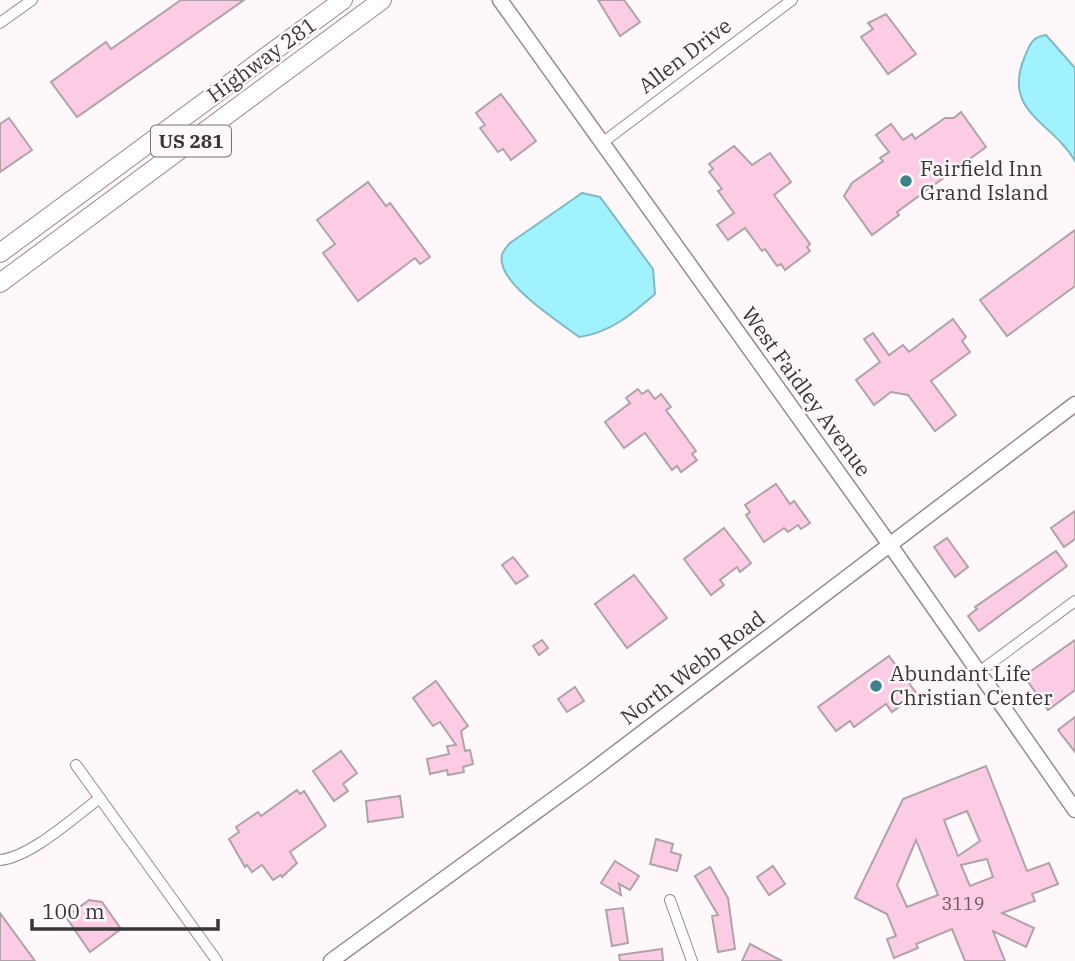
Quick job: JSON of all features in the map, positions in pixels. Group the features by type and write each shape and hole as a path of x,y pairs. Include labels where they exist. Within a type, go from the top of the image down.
{"highway":[{"name":"Highway 281","path":"0,253 343,0"},
{"name":"Highway 281","path":"0,283 382,0"}],"street":[{"path":"0,23 32,0"},
{"name":"West Faidley Avenue","path":"500,0 1074,807"},
{"name":"Allen Drive","path":"602,143 792,0"},
{"name":"North Webb Road","path":"331,961 588,774 1075,404"},
{"path":"979,672 1075,601"},
{"path":"76,765 217,961"},
{"path":"0,860 26,851 100,798"},
{"path":"670,900 692,961"}],"water":[{"path":"1046,35 1075,68 1075,161 1032,114 1019,90 1019,75 1028,48 1035,39"},
{"path":"582,193 600,197 653,269 655,294 611,327 579,337 547,314 513,283 506,273 502,257 510,243"}],"building":[{"path":"181,0 244,0 77,117 51,82 106,42 111,49"},
{"path":"598,0 624,0 640,22 620,36"},
{"path":"886,14 916,54 888,74 861,37 873,29 868,23"},
{"path":"501,94 536,141 511,160 503,149 498,152 480,128 485,125 476,113"},
{"path":"961,112 986,147 897,212 899,215 872,235 844,196 852,183 883,161 880,158 889,152 876,135 891,124 903,140 912,134 915,139 945,118 954,118"},
{"path":"9,118 32,150 0,172 0,124"},
{"path":"734,146 752,165 770,153 791,182 774,195 810,244 807,247 810,251 785,270 781,264 777,266 765,249 762,251 745,228 728,240 717,225 734,213 718,191 722,189 709,172 713,169 709,164"},
{"path":"368,182 386,206 390,203 430,257 420,264 415,258 358,301 323,253 335,244 317,220"},
{"path":"1075,230 1075,286 1007,336 980,300"},
{"path":"953,319 966,337 962,341 970,352 931,381 956,415 935,431 908,395 891,392 874,405 856,380 880,362 864,339 873,333 889,355 903,345 909,352"},
{"path":"638,389 642,394 648,390 655,399 661,394 671,407 666,410 696,451 692,454 697,460 681,472 677,466 672,470 645,433 624,448 605,422 630,403 626,398"},
{"path":"776,484 790,504 794,501 810,523 801,529 798,525 788,532 784,528 764,542 746,515 750,512 745,505"},
{"path":"1075,511 1075,539 1064,547 1051,528"},
{"path":"724,528 751,563 740,572 737,567 720,580 724,585 711,595 684,559"},
{"path":"947,538 968,567 955,577 934,547"},
{"path":"1056,551 1067,566 979,631 968,616 977,609 975,607"},
{"path":"513,557 528,576 516,584 502,565"},
{"path":"634,575 667,618 627,648 595,604"},
{"path":"542,640 548,648 539,655 533,646"},
{"path":"1075,640 1075,690 1048,710 1024,676"},
{"path":"889,656 917,694 892,712 886,704 854,727 850,721 836,731 818,707"},
{"path":"436,681 468,726 461,731 465,751 470,750 473,764 463,767 464,772 448,775 447,770 430,774 427,759 449,754 447,746 456,745 440,722 433,726 413,698"},
{"path":"575,687 584,701 567,712 558,699"},
{"path":"1075,717 1075,752 1058,730"},
{"path":"341,751 357,773 343,784 348,791 334,801 313,771"},
{"path":"986,766 1027,871 1049,863 1058,884 1032,894 1035,901 1002,913 1034,928 1026,947 993,931 1005,961 965,961 952,929 916,944 918,948 894,958 887,939 896,936 887,914 855,898 903,799","holes":["967,811 980,841 958,856 944,820","916,840 938,895 907,907 897,885","987,859 993,877 970,886 961,865"]},
{"path":"297,790 300,794 304,791 326,826 290,852 297,863 282,877 281,875 273,880 262,865 252,872 247,865 245,867 229,839 239,832 236,827 258,812 261,816"},
{"path":"400,796 403,817 368,822 366,801"},
{"path":"656,839 673,844 671,852 681,855 677,871 650,864"},
{"path":"615,861 639,876 630,890 619,884 621,895 601,883"},
{"path":"773,866 785,884 769,895 757,877"},
{"path":"710,867 728,898 735,949 718,952 712,916 718,915 695,876"},
{"path":"89,900 102,902 121,929 90,952 66,917"},
{"path":"623,908 628,943 612,946 606,910"},
{"path":"0,913 35,961 0,961"},
{"path":"750,944 782,961 742,961"},
{"path":"662,949 663,961 620,961 619,955"}],"place":[{"name":"Fairfield Inn Grand Island","path":"906,181"},
{"name":"Abundant Life Christian Center","path":"876,686"}]}
